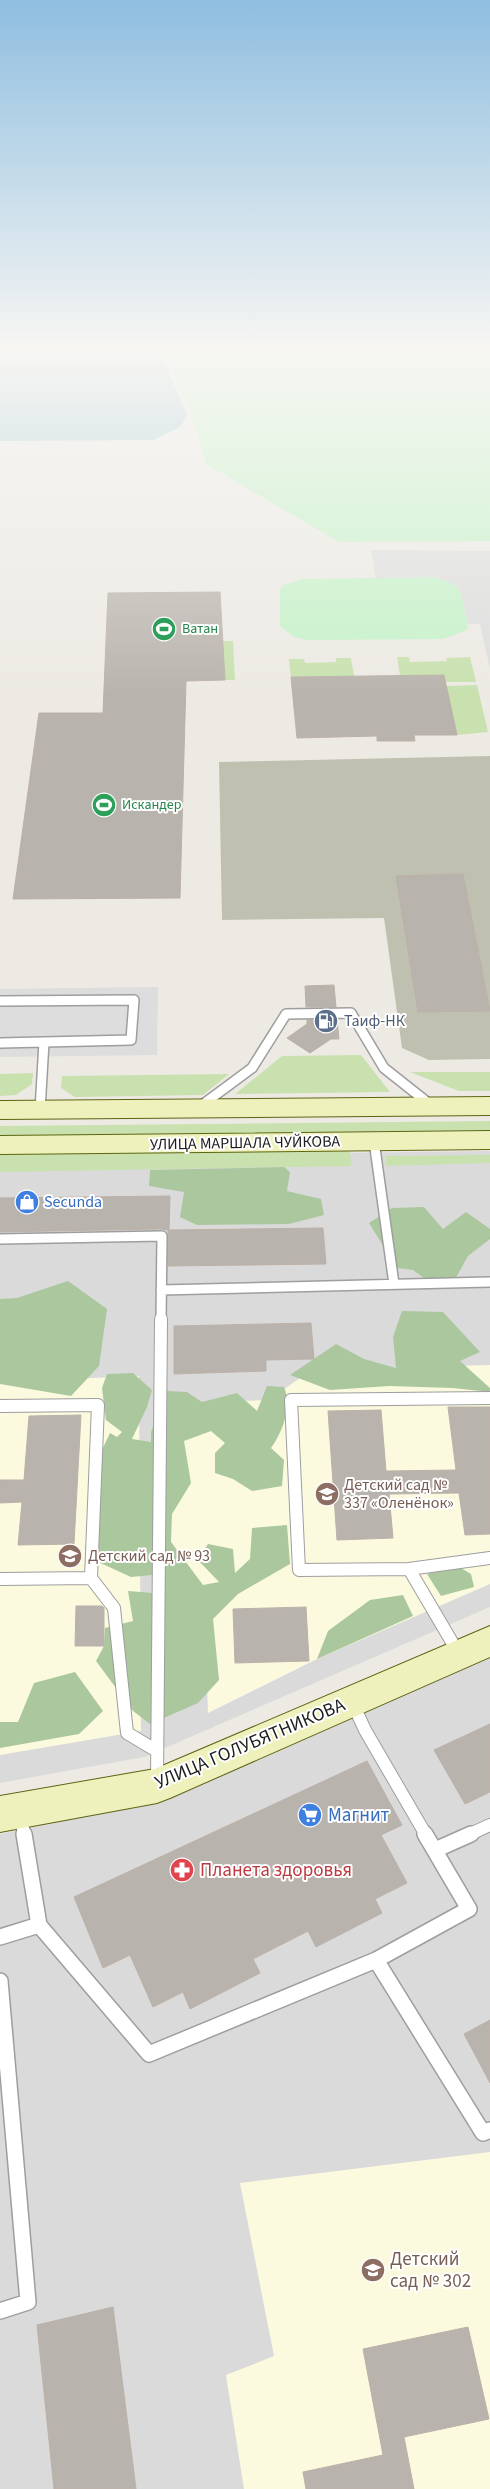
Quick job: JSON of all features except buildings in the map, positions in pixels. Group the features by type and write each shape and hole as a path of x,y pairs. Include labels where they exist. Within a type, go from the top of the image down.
{"main road":[{"path":"0,1110 490,1106"},
{"name":"УЛИЦА МАРШАЛА ЧУЙКОВА","path":"0,1146 490,1140"},
{"name":"УЛИЦА ГОЛУБЯТНИКОВА","path":"10,1813 157,1786 490,1641"}],"lane":[{"path":"0,1001 134,1000 131,1040 0,1043"},
{"path":"197,1108 252,1068 286,1014 351,1013 384,1068 433,1106"},
{"path":"40,1110 44,1042"},
{"path":"374,1141 394,1284"},
{"path":"0,1239 162,1236 157,1786"},
{"path":"162,1290 490,1282"},
{"path":"490,1398 292,1400 299,1570 409,1568 490,1558"},
{"path":"0,1406 98,1405 91,1578 114,1608 127,1733 158,1751"},
{"path":"409,1568 459,1654"},
{"path":"0,1579 91,1578"},
{"path":"10,1813 39,1925 149,2054 376,1960 469,1909 365,1730 351,1700"},
{"path":"435,1850 490,1825"},
{"path":"0,1937 39,1925"},
{"path":"376,1960 483,2133 490,2130"},
{"path":"0,1981 28,2302 0,2311"}],"shaded area":[{"path":"371,550 490,551 490,669 480,624 468,624 460,589 450,582 434,577 376,578"},
{"path":"490,756 490,1059 429,1060 402,1048 384,918 222,920 219,762"},
{"path":"158,987 157,1055 0,1057 0,989"},
{"path":"490,1151 490,1607 144,1757 0,1783 0,1157"},
{"name":"Детский сад № 337 «Оленёнок»","path":"490,1365 490,1584 317,1659 208,1713 205,1619 168,1602 163,1404 269,1400 311,1370"},
{"name":"Детский сад № 93","path":"139,1376 141,1731 0,1755 0,1382"},
{"path":"490,1653 490,2489 0,2489 0,1834 151,1802"},
{"name":"Детский сад № 302","path":"490,2152 490,2489 244,2489 226,2375 274,2356 240,2183"}],"green space":[{"path":"206,464 490,464 490,541 339,542"},
{"path":"434,577 450,582 460,589 468,624 467,630 443,639 307,640 294,637 280,626 280,589 284,585 303,579"},
{"path":"223,641 233,641 235,680 225,680"},
{"path":"397,657 409,657 410,662 447,661 446,658 470,657 476,682 445,682 444,675 400,675"},
{"path":"336,658 351,658 354,676 291,677 289,659 304,659 305,663 336,662"},
{"path":"477,685 488,732 457,735 446,686"},
{"path":"361,1055 390,1092 235,1094 282,1056"},
{"path":"410,1072 490,1072 490,1091 459,1091"},
{"path":"33,1073 32,1084 16,1095 0,1096 0,1074"},
{"path":"229,1074 203,1095 75,1097 61,1088 62,1076"},
{"path":"490,1121 490,1130 0,1136 0,1126"},
{"path":"350,1150 351,1166 0,1172 0,1154"},
{"path":"490,1155 490,1163 386,1166 386,1156"},
{"path":"284,1167 290,1172 287,1191 321,1199 324,1215 289,1224 197,1225 180,1217 184,1192 149,1186 150,1170"},
{"path":"424,1207 443,1229 466,1212 490,1229 490,1239 468,1256 453,1283 432,1284 413,1270 390,1267 384,1247 369,1223 392,1208"},
{"path":"68,1281 107,1309 99,1366 71,1396 0,1384 0,1299 17,1298"},
{"path":"402,1311 443,1312 480,1352 460,1361 490,1388 490,1392 453,1388 389,1386 330,1390 290,1375 336,1344 364,1359 396,1368 393,1337"},
{"path":"133,1373 152,1390 147,1407 132,1439 151,1442 151,1432 167,1391 187,1392 202,1402 237,1393 257,1411 267,1386 284,1387 287,1403 285,1419 271,1448 284,1460 282,1486 252,1491 233,1479 215,1473 215,1453 225,1443 211,1431 184,1441 191,1483 172,1514 171,1542 203,1585 219,1582 198,1560 208,1544 233,1549 235,1573 250,1559 252,1528 287,1525 290,1564 238,1594 213,1619 219,1680 198,1703 150,1724 133,1711 96,1661 104,1646 105,1628 133,1621 128,1591 153,1593 152,1575 131,1577 96,1561 102,1450 110,1433 117,1437 122,1432 106,1420 102,1388 107,1374"},
{"path":"456,1565 471,1574 474,1587 441,1596 427,1574"},
{"path":"403,1595 413,1616 317,1659 328,1631 370,1600"},
{"path":"75,1672 103,1711 79,1734 0,1748 0,1722 18,1722 34,1683"}],"place":[{"name":"Ватан","path":"164,629"},
{"name":"Искандер","path":"104,805"},
{"name":"Таиф-НК","path":"326,1021"},
{"name":"Secunda","path":"27,1202"},
{"name":"Детский сад № 337 «Оленёнок»","path":"327,1494"},
{"name":"Детский сад № 93","path":"70,1556"},
{"name":"Магнит","path":"310,1815"},
{"name":"Планета здоровья","path":"182,1870"},
{"name":"Детский сад № 302","path":"373,2270"}]}
